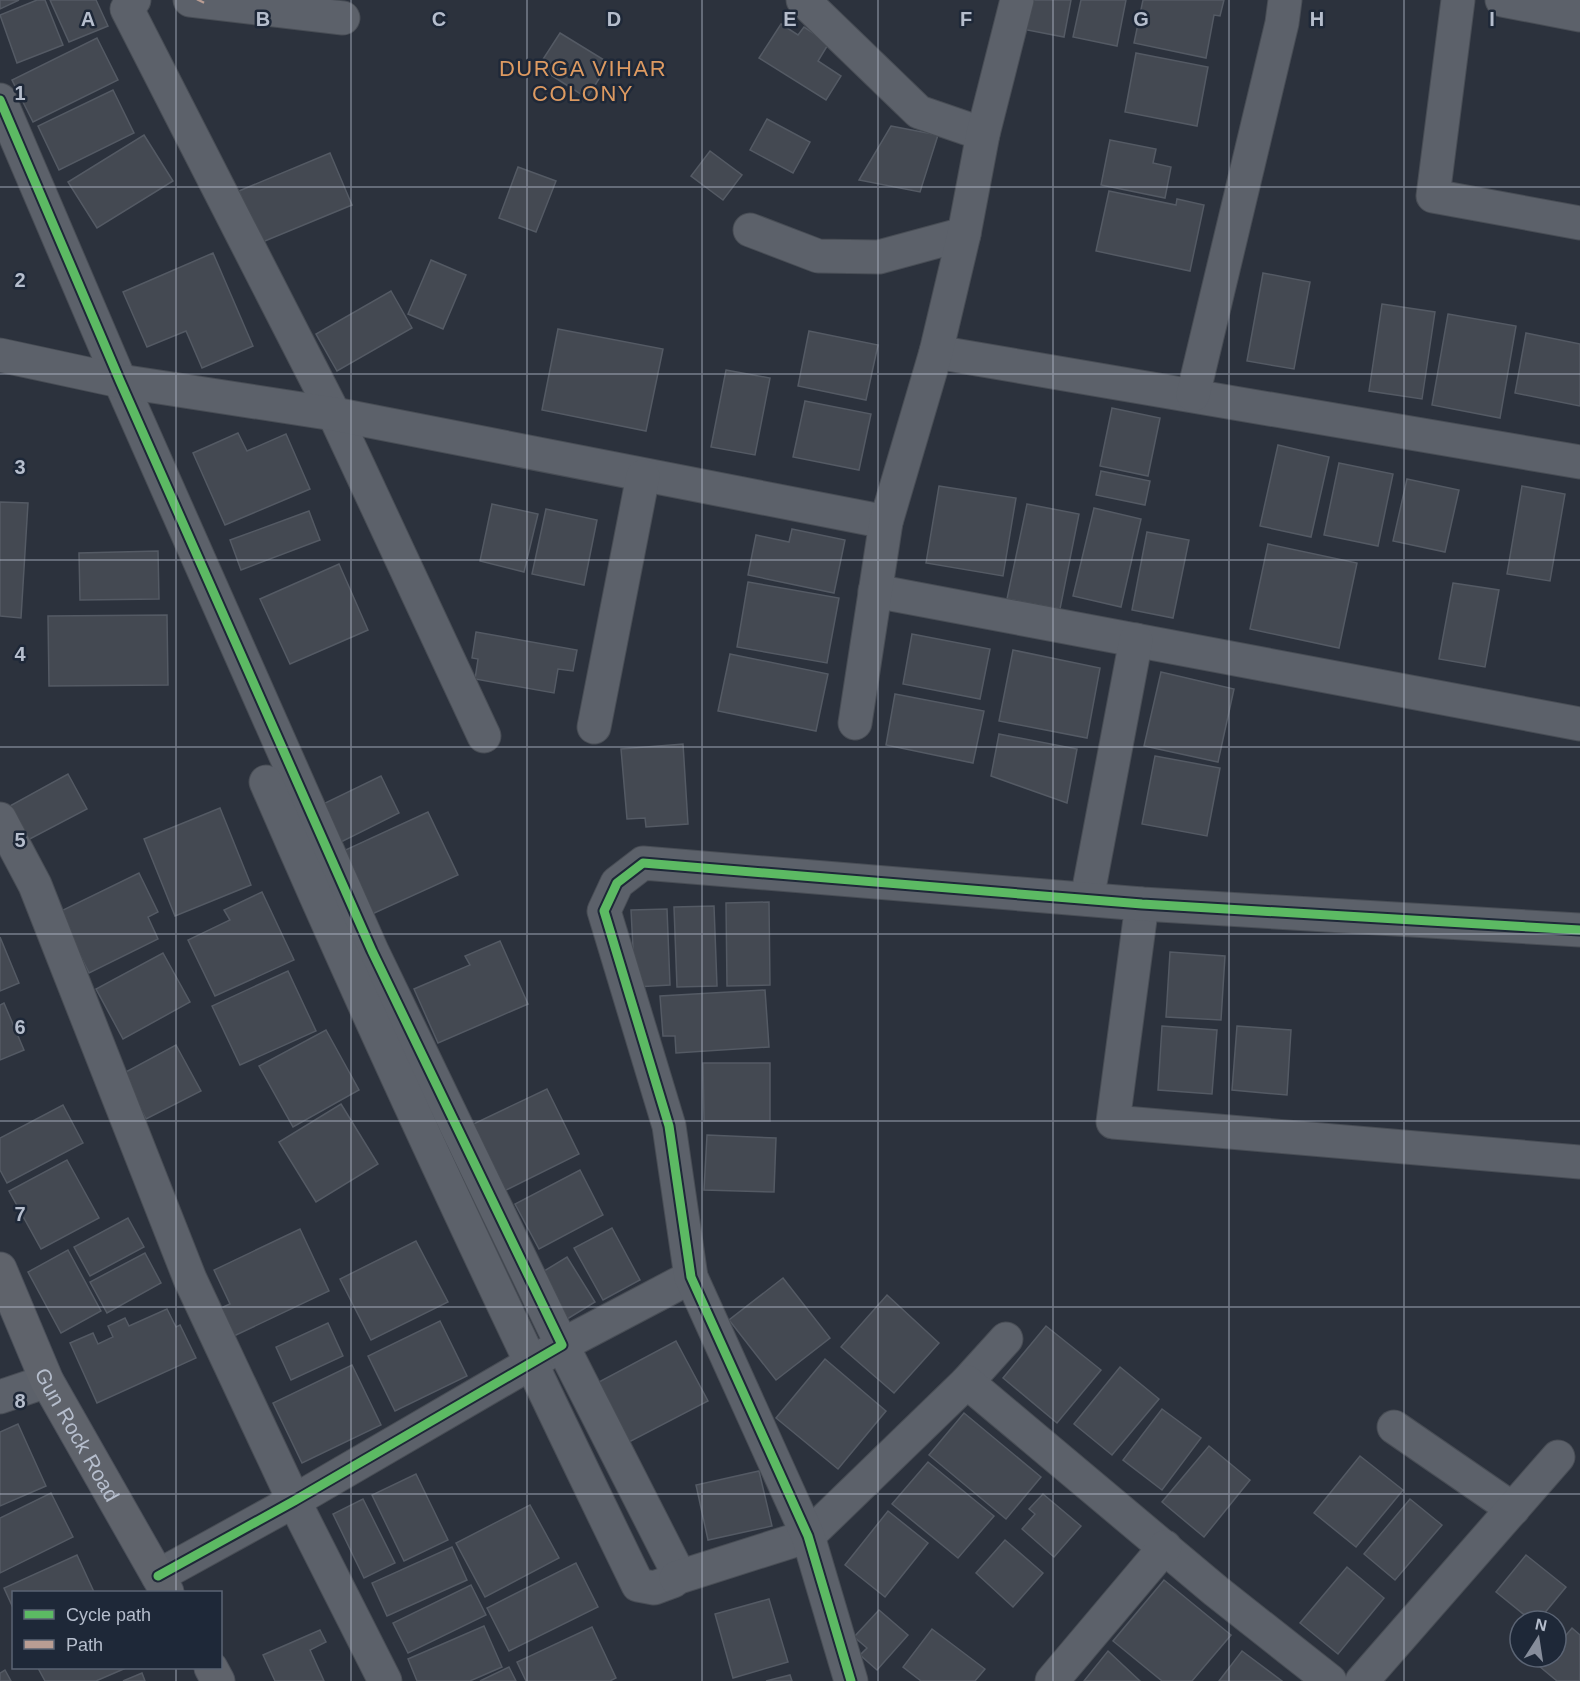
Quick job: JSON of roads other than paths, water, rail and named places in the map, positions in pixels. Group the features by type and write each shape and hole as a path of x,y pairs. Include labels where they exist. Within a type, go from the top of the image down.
{"main road":[{"name":"Gun Rock Road","path":"0,1269 47,1381 163,1584"}],"street":[{"path":"134,0 127,9 334,414 484,736"},
{"path":"803,0 919,112 983,135"},
{"path":"855,723 886,522 936,352 964,234 983,135 1017,0"},
{"path":"1193,395 1282,23 1285,0"},
{"path":"1458,0 1433,196 1580,223"},
{"path":"1502,0 1580,15"},
{"path":"197,1 343,18"},
{"path":"0,100 120,381 372,951 562,1345 672,1560 676,1578"},
{"path":"750,230 818,256 879,257 964,234"},
{"path":"936,352 1580,462"},
{"path":"0,355 120,381 334,414 643,477 886,522"},
{"path":"594,728 643,477"},
{"path":"875,591 1580,724"},
{"path":"1087,899 1136,640"},
{"path":"266,782 347,970 529,1362 638,1585 654,1588 676,1578 808,1536 967,1382 1006,1340"},
{"path":"0,819 35,885 189,1279 294,1501 385,1681"},
{"path":"851,1681 808,1536 691,1277 669,1126 604,911 617,883 643,863 1142,904 1580,930"},
{"path":"1142,904 1113,1122 1580,1162"},
{"path":"163,1584 294,1501 529,1362 691,1277"},
{"path":"0,1397 47,1381"},
{"path":"967,1382 1330,1681"},
{"path":"1394,1427 1513,1509"},
{"path":"1362,1681 1558,1457"},
{"path":"1052,1681 1165,1547"}],"district":[{"name":"DURGA VIHAR COLONY","path":"583,80"}]}
